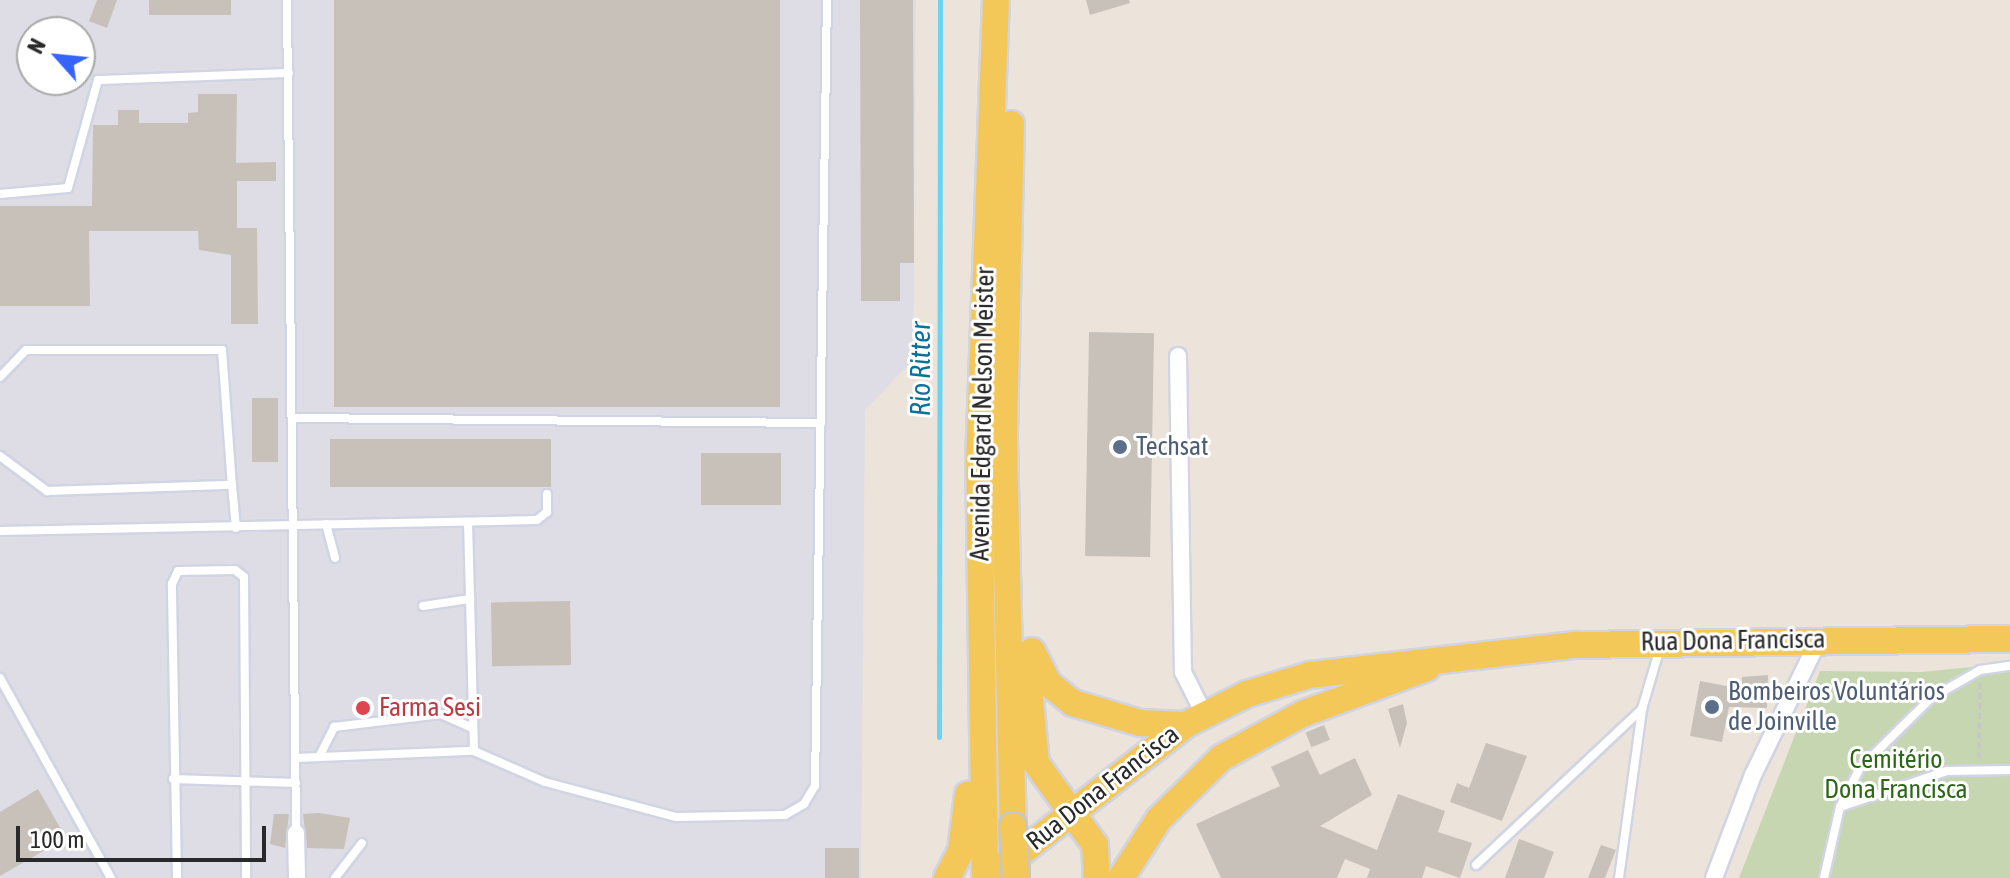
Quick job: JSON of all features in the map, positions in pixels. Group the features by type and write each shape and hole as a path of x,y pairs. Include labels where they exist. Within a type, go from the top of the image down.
{"main road":[{"name":"Avenida Edgard Nelson Meister","path":"986,878 983,829 986,260 996,0"},
{"name":"Avenida Edgard Nelson Meister","path":"1013,0 1004,440 1016,878"},
{"path":"1010,148 1024,625 1032,748 1067,813 1095,845 1097,878"},
{"path":"947,878 967,813 964,446 986,260"},
{"path":"1024,625 1048,683 1073,703 1140,723 1194,720 1219,735 1221,758"},
{"name":"Rua Dona Francisca","path":"986,878 1067,813 1194,720 1310,675 1457,658 1662,641 2010,639"},
{"name":"Rua Dona Francisca","path":"1121,878 1159,819 1221,758 1302,714 1457,658"}],"street":[{"path":"1178,356 1183,672 1194,720"},
{"path":"1714,878 1753,775 1819,639"},
{"path":"296,833 297,878"}],"lane":[{"path":"287,0 296,418 296,833"},
{"path":"296,758 474,751 545,782 676,817 785,815 804,804 815,786 827,0"},
{"path":"0,194 68,188 98,80 289,73"},
{"path":"0,377 26,350 222,350 236,528"},
{"path":"296,418 821,423"},
{"path":"0,456 47,491 232,485"},
{"path":"0,531 537,520 547,512 547,494"},
{"path":"468,522 474,751"},
{"path":"326,524 335,558"},
{"path":"177,878 173,779 174,576 235,570 244,577 246,878"},
{"path":"423,606 470,599"},
{"path":"1619,878 1642,709 1662,641"},
{"path":"1824,878 1840,807 1860,768 1931,698 1980,670 2010,666"},
{"path":"0,678 111,878"},
{"path":"1476,865 1642,709"},
{"path":"319,757 334,727 441,714 473,728"},
{"path":"1840,807 1947,771 1979,768 2010,770"},
{"path":"173,779 296,783"},
{"path":"335,878 362,843"}],"path":[{"path":"1979,768 1980,670"}],"shaded area":[{"path":"0,0 916,0 913,360 865,410 861,878 0,878"}],"green space":[{"name":"Cemitério Dona Francisca","path":"2010,663 2010,878 1739,878 1820,671 1922,672"}],"building":[{"path":"97,0 117,0 107,28 96,24 96,16 91,16"},
{"path":"149,0 231,0 231,15 149,15"},
{"path":"334,0 780,0 780,407 334,407"},
{"path":"860,0 913,0 914,263 900,263 900,301 861,301"},
{"path":"1086,0 1129,0 1130,3 1090,15"},
{"path":"198,94 237,94 236,163 276,162 276,181 237,181 237,228 257,228 258,324 231,324 231,255 199,250 198,231 89,231 90,306 0,306 0,206 92,206 93,125 118,125 118,110 139,110 139,123 188,123 188,113 198,112"},
{"path":"1089,332 1154,333 1150,557 1085,556"},
{"path":"252,398 278,398 278,462 252,462"},
{"path":"330,439 551,439 551,487 330,487"},
{"path":"701,453 781,453 781,505 701,505"},
{"path":"570,601 571,665 492,666 491,602"},
{"name":"Bombeiros Voluntários de Joinville","path":"1768,675 1767,708 1729,707 1722,742 1690,736 1700,681 1742,689 1742,677"},
{"path":"1403,704 1407,723 1400,748 1388,709"},
{"path":"1324,725 1330,740 1311,747 1305,732"},
{"path":"1486,743 1527,756 1502,821 1450,802 1457,783 1469,788"},
{"path":"1308,750 1320,775 1355,758 1372,795 1320,826 1377,850 1398,794 1445,811 1438,832 1472,843 1460,878 1426,866 1422,878 1367,878 1370,869 1345,859 1337,878 1221,878 1196,824 1280,786 1271,767"},
{"path":"38,789 66,838 0,876 0,812"},
{"path":"274,814 289,814 285,848 270,844"},
{"path":"303,814 350,818 344,849 307,848"},
{"path":"1519,839 1554,852 1544,878 1505,878"},
{"path":"1601,845 1616,850 1605,878 1588,878"},
{"path":"825,848 859,848 859,878 825,878"}],"waterway":[{"name":"Rio Ritter","path":"939,737 940,0"}],"place":[{"name":"Techsat","path":"1120,447"},
{"name":"Bombeiros Voluntários de Joinville","path":"1712,707"},
{"name":"Farma Sesi","path":"363,708"}]}
